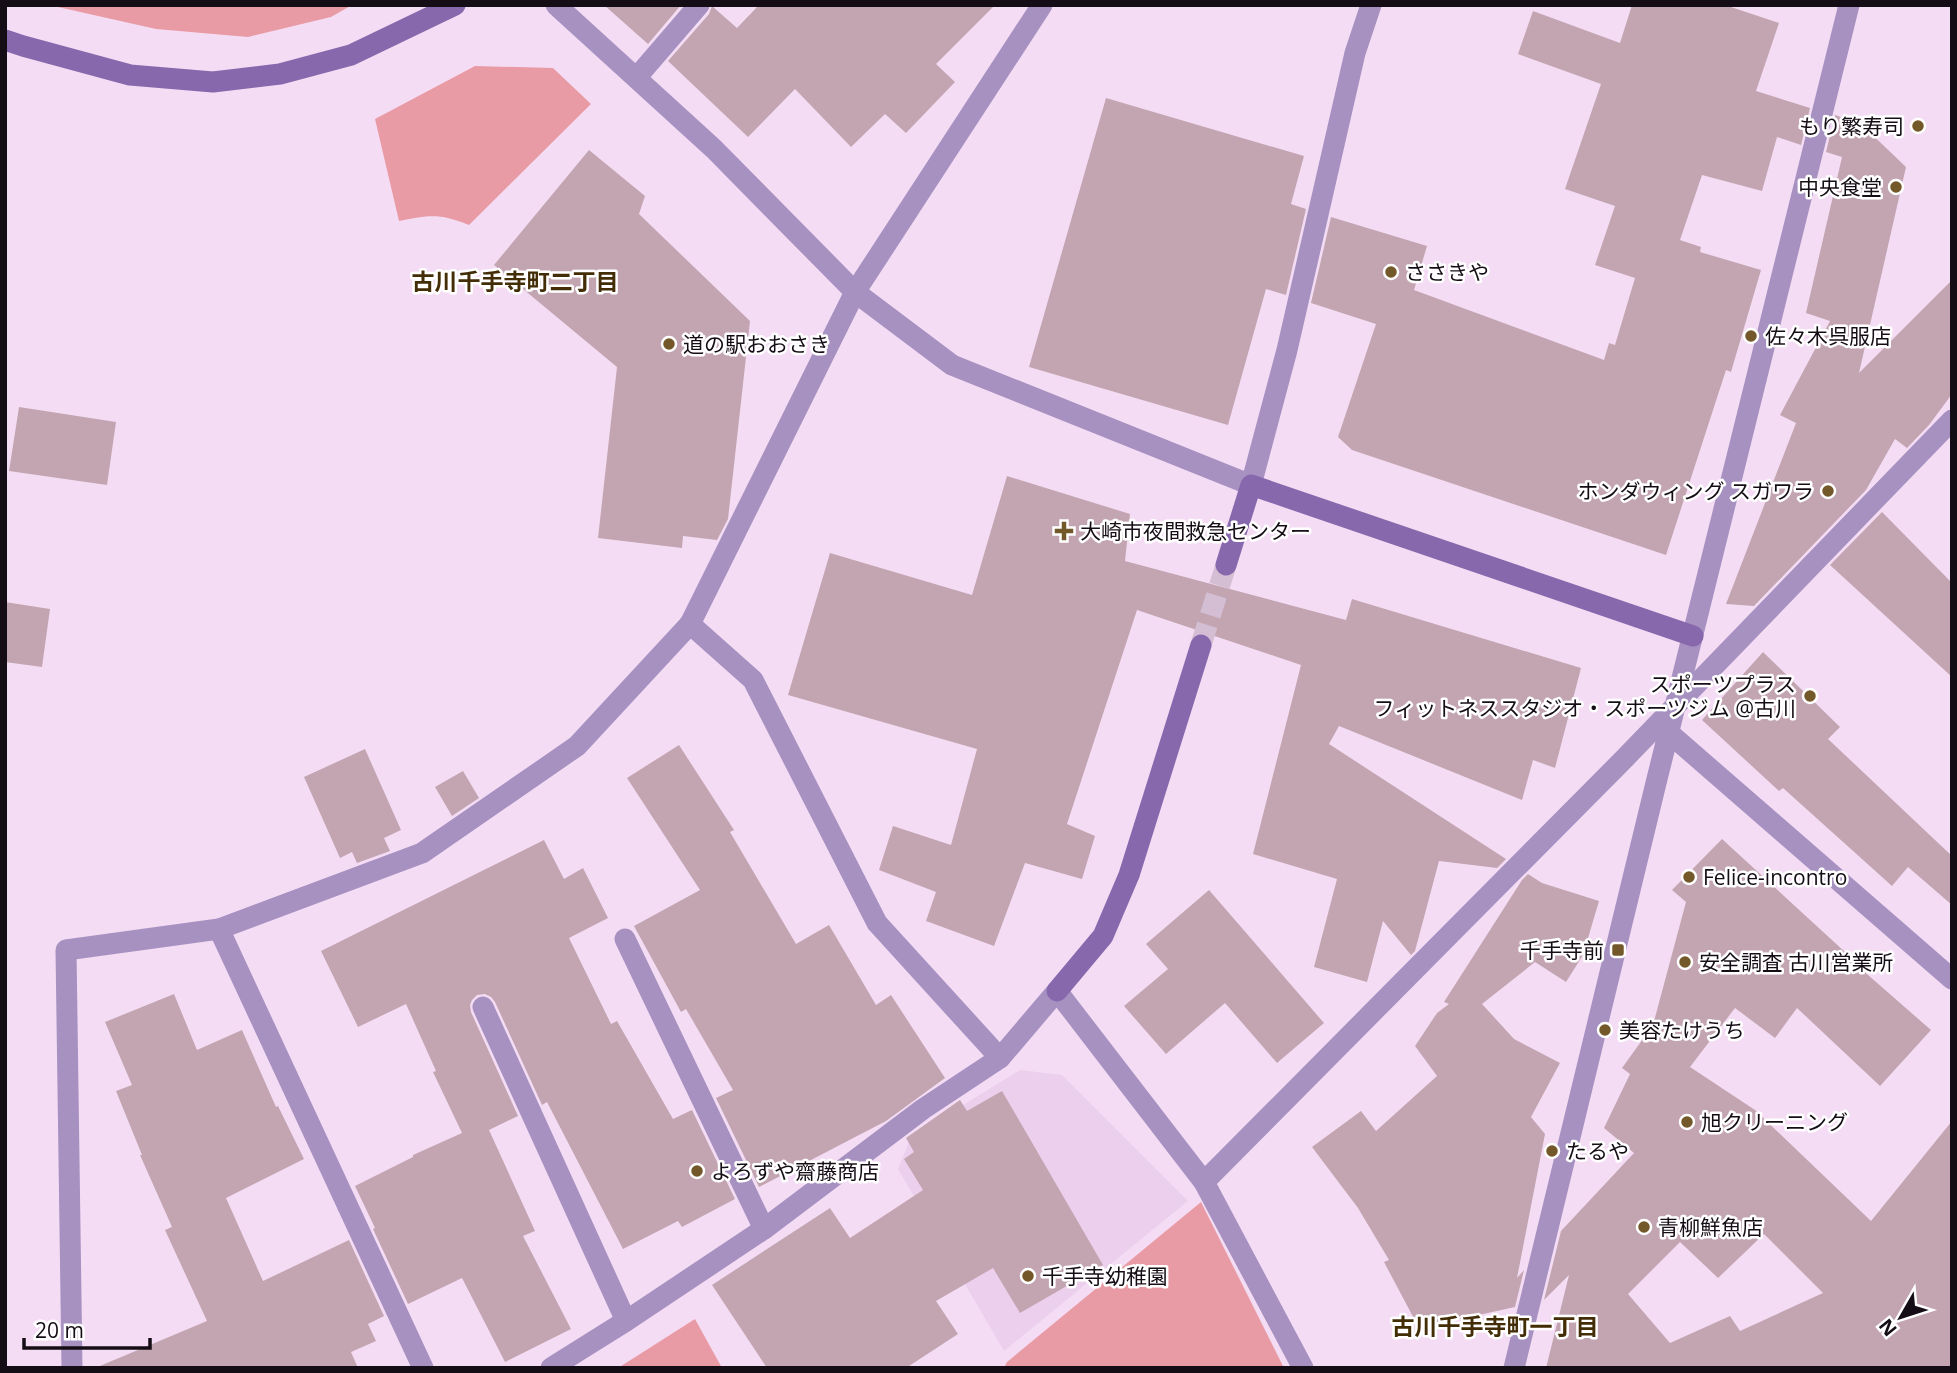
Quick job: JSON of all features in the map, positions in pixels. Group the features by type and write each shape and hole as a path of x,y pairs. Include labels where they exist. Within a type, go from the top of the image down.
{"street":[{"path":"5,40 130,75 213,82 280,74 351,55 455,5"},
{"path":"556,5 714,149 855,292 952,365 1251,485 1693,636"},
{"path":"636,77 699,5"},
{"path":"72,1368 66,950 219,929 422,853 577,746 690,624 855,292 1042,5"},
{"path":"1226,565 1251,485 1287,350 1355,53 1371,5"},
{"path":"1514,1368 1849,5"},
{"path":"1204,1182 1616,767 1952,421"},
{"path":"690,624 753,680 877,923 1000,1058"},
{"path":"551,1368 764,1229 923,1109 1000,1058 1102,936 1129,875 1201,645"},
{"path":"1669,733 1952,979"},
{"path":"219,929 423,1368"},
{"path":"625,939 764,1229"},
{"path":"1057,991 1204,1182 1303,1368"},
{"path":"484,1007 626,1321"}],"shaded area":[{"path":"49,5 352,5 331,17 248,37 156,29"},
{"path":"475,66 553,68 591,104 469,225 434,216 399,221 375,119"},
{"name":"千手寺幼稚園","path":"1020,1070 1062,1075 1188,1201 1004,1351 898,1169 911,1137"},
{"path":"1201,1202 1284,1368 1004,1368 1007,1362"},
{"path":"695,1319 722,1368 618,1368"}],"building":[{"path":"604,5 681,5 648,44"},
{"path":"759,5 995,5 936,64 955,82 906,133 885,114 851,147 795,89 748,137 668,61 709,14 712,6 737,28"},
{"path":"1632,5 1725,5 1779,23 1756,91 1810,108 1801,145 1777,137 1762,191 1702,175 1680,240 1701,247 1700,252 1761,270 1731,372 1726,370 1666,555 1352,450 1338,437 1376,324 1311,303 1331,217 1427,246 1414,290 1604,360 1609,343 1615,345 1635,278 1595,265 1615,206 1565,189 1601,84 1518,54 1533,11 1620,43"},
{"path":"1106,98 1304,156 1291,204 1306,209 1286,295 1266,289 1228,425 1029,367"},
{"path":"1835,115 1861,124 1906,167 1859,373 1952,280 1952,394 1929,425 1907,448 1895,439 1866,490 1754,606 1726,604 1796,423 1780,415 1830,321 1806,313 1842,157 1826,152"},
{"name":"道の駅おおさき","path":"589,150 645,196 639,214 750,321 728,519 717,540 683,536 682,548 598,538 617,367 494,265"},
{"path":"19,407 116,422 107,485 9,471"},
{"path":"1007,476 1130,514 1125,561 1346,620 1352,599 1581,668 1555,768 1533,760 1522,800 1339,726 1329,744 1506,859 1497,868 1439,861 1415,951 1411,955 1383,921 1367,982 1314,967 1337,879 1253,854 1301,665 1137,610 1067,824 1095,836 1082,879 1025,863 994,946 926,921 936,892 879,870 893,826 951,845 977,749 788,695 830,553 972,595"},
{"path":"1882,512 1952,583 1952,677 1830,565"},
{"path":"5,602 50,609 42,667 5,662"},
{"path":"1763,652 1840,727 1828,739 1952,856 1952,905 1908,867 1892,886 1783,788 1779,791 1702,720"},
{"path":"679,745 734,830 730,832 796,944 829,925 876,1005 891,995 945,1078 886,1121 759,1187 716,1098 733,1090 686,1009 681,1012 634,926 700,890 627,778"},
{"path":"365,749 401,830 384,838 390,851 357,863 352,852 340,858 304,777"},
{"path":"463,771 479,798 452,816 435,787"},
{"path":"1722,839 1845,952 1844,954 1931,1030 1880,1086 1797,1008 1775,1038 1735,1008 1690,1067 1755,1110 1871,1221 1952,1121 1952,1368 1546,1368 1569,1275 1544,1300 1561,1231 1634,1153 1604,1128 1630,1074 1622,1068 1653,1025 1686,902 1672,890","holes":["1764,1234 1823,1293 1740,1331 1730,1316 1670,1343 1628,1294 1680,1242 1718,1278"]},
{"path":"544,840 564,879 583,868 608,918 569,938 611,1024 617,1021 673,1119 692,1110 735,1199 682,1227 678,1221 623,1249 547,1102 542,1105 495,1002 485,994 477,995 470,1005 471,1012 518,1116 489,1130 535,1231 523,1236 571,1329 505,1362 462,1278 408,1304 373,1229 375,1228 355,1186 462,1133 433,1072 436,1071 406,1004 358,1027 321,951"},
{"path":"1528,874 1542,883 1599,901 1583,955 1566,982 1535,962 1482,1004 1514,1039 1560,1063 1531,1117 1545,1134 1517,1278 1524,1270 1515,1307 1419,1328 1384,1262 1389,1260 1358,1208 1312,1147 1361,1111 1376,1131 1437,1076 1415,1046 1437,1013 1449,1004 1444,1002"},
{"path":"1209,890 1324,1023 1277,1063 1225,1003 1166,1054 1124,1006 1168,969 1146,944"},
{"path":"174,994 197,1050 242,1030 276,1107 278,1106 304,1159 226,1198 263,1281 349,1240 384,1316 368,1324 376,1341 351,1352 358,1368 95,1368 207,1321 165,1230 172,1227 140,1155 116,1091 132,1085 105,1022"},
{"path":"1002,1091 1103,1265 1020,1313 993,1268 936,1301 958,1334 906,1368 767,1368 712,1285 830,1208 850,1238 923,1190 904,1159 914,1152 906,1138 960,1100 967,1111"}],"tunnel":[{"path":"1201,645 1226,565"}],"place":[{"name":"もり繁寿司","path":"1918,126"},
{"name":"中央食堂","path":"1896,187"},
{"name":"ささきや","path":"1391,272"},
{"name":"佐々木呉服店","path":"1751,336"},
{"name":"道の駅おおさき","path":"669,344"},
{"name":"ホンダウィング スガワラ","path":"1828,491"},
{"name":"大崎市夜間救急センター","path":"1064,531"},
{"name":"スポーツプラス フィットネススタジオ・スポーツジム @古川","path":"1810,696"},
{"name":"Felice-incontro","path":"1689,877"},
{"name":"千手寺前","path":"1618,950"},
{"name":"安全調査 古川営業所","path":"1685,962"},
{"name":"美容たけうち","path":"1605,1030"},
{"name":"旭クリーニング","path":"1687,1122"},
{"name":"たるや","path":"1552,1151"},
{"name":"よろずや齋藤商店","path":"697,1171"},
{"name":"青柳鮮魚店","path":"1644,1227"},
{"name":"千手寺幼稚園","path":"1028,1276"}],"district":[{"name":"古川千手寺町二丁目","path":"515,281"},
{"name":"古川千手寺町一丁目","path":"1495,1326"}]}
